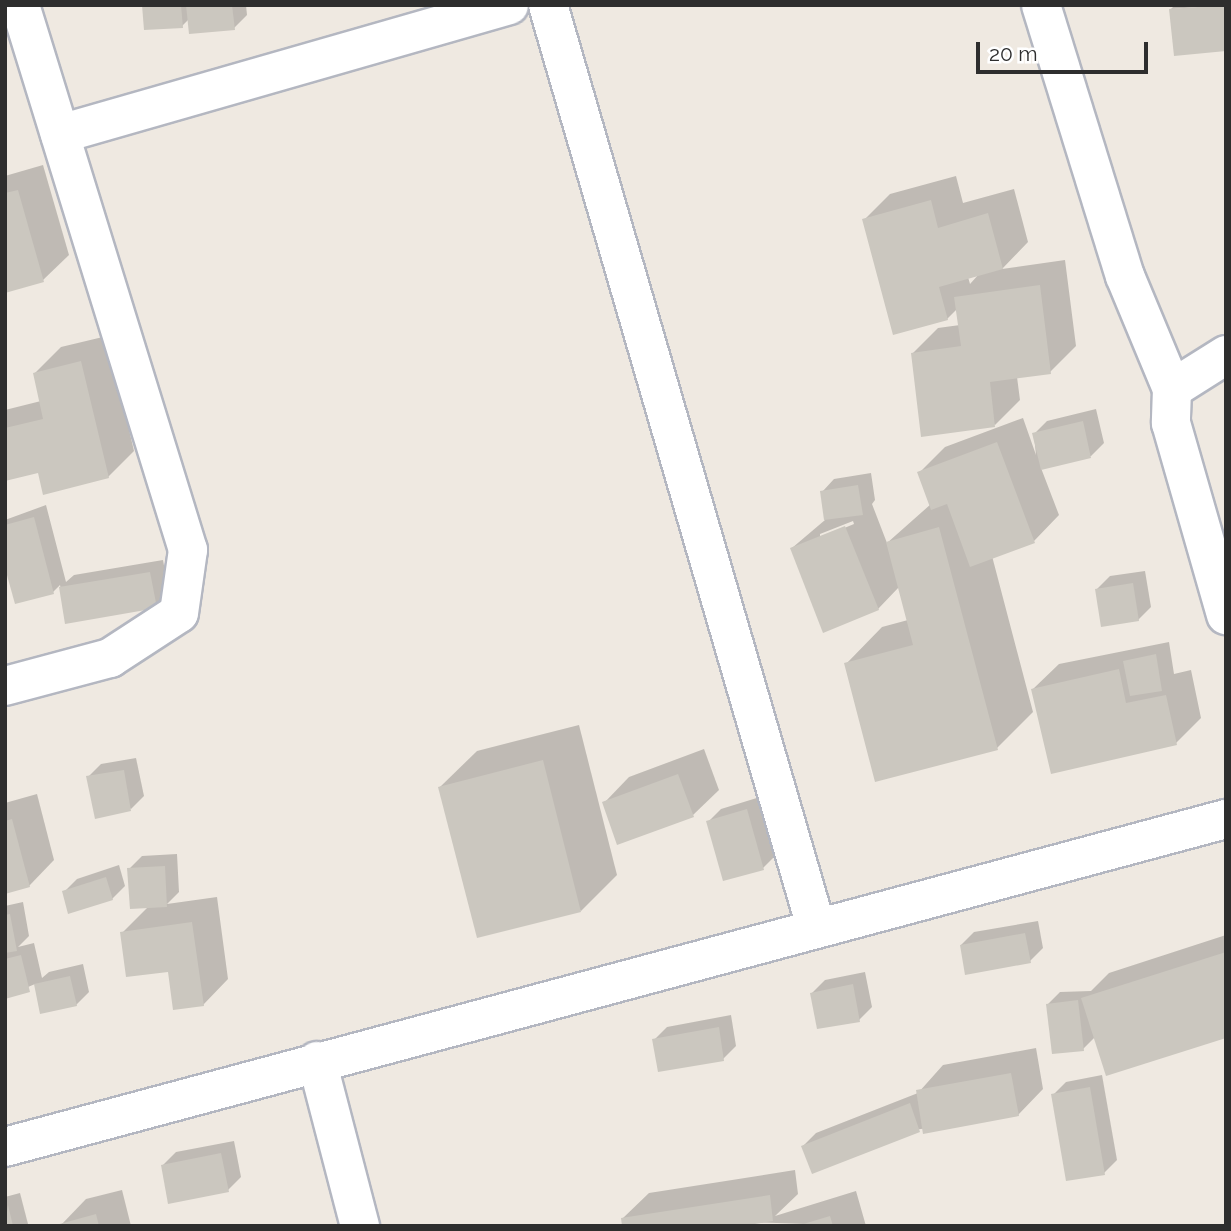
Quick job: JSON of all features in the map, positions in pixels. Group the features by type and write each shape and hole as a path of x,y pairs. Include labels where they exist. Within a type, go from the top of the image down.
{"street":[{"path":"5,686 110,658 179,613 188,550 20,5"},
{"path":"60,134 509,5"},
{"path":"548,5 816,927"},
{"path":"1041,5 1125,276 1172,389 1171,423 1226,615"},
{"path":"1172,389 1226,355"},
{"path":"5,1147 1226,818"},
{"path":"317,1062 360,1226"}],"building":[{"path":"142,5 181,5 183,28 144,30"},
{"path":"186,5 232,5 235,30 189,34"},
{"path":"1226,5 1226,51 1174,56 1169,9"},
{"path":"18,190 44,282 5,293 5,193"},
{"path":"931,200 938,228 988,213 1003,269 939,287 948,320 893,335 862,219"},
{"path":"1040,285 1051,374 990,382 995,427 921,437 911,353 961,346 954,297"},
{"path":"81,361 109,478 43,495 38,473 5,481 5,428 43,419 33,373"},
{"path":"1083,421 1091,458 1041,470 1032,433"},
{"path":"997,442 1035,543 970,567 947,504 931,510 917,472"},
{"path":"858,485 863,515 824,520 820,491"},
{"path":"34,517 54,594 15,604 5,568 5,525"},
{"path":"845,526 879,610 823,633 790,548"},
{"path":"939,527 998,750 875,782 844,663 913,645 886,542"},
{"path":"150,572 157,608 65,624 59,587"},
{"path":"1133,583 1139,621 1101,627 1095,589"},
{"path":"1156,654 1162,691 1130,696 1123,661"},
{"path":"1119,669 1126,703 1166,695 1177,745 1051,774 1031,689"},
{"path":"543,760 581,912 477,938 438,787"},
{"path":"124,770 131,811 95,819 86,776"},
{"path":"678,774 694,817 617,845 602,802"},
{"path":"747,809 764,870 723,881 706,821"},
{"path":"12,819 30,887 5,894 5,821"},
{"path":"165,866 167,907 130,909 127,868"},
{"path":"106,877 113,900 68,914 62,891"},
{"path":"10,914 17,951 5,953 5,915"},
{"path":"192,922 204,1006 173,1010 168,972 126,977 120,932"},
{"path":"1025,933 1031,963 965,975 960,945"},
{"path":"1226,952 1226,1038 1106,1076 1081,998"},
{"path":"21,955 30,992 5,999 5,959"},
{"path":"70,976 77,1006 40,1014 34,984"},
{"path":"853,984 860,1022 817,1029 810,993"},
{"path":"1078,1000 1084,1051 1052,1054 1046,1004"},
{"path":"719,1027 724,1061 658,1072 652,1039"},
{"path":"1011,1073 1019,1116 923,1134 916,1090"},
{"path":"1090,1087 1105,1175 1066,1181 1051,1094"},
{"path":"910,1103 920,1132 812,1174 801,1146"},
{"path":"221,1153 229,1192 168,1204 161,1165"},
{"path":"770,1195 773,1221 743,1226 622,1226 621,1218"},
{"path":"8,1205 13,1226 5,1226"},
{"path":"96,1214 99,1226 56,1226 56,1225"},
{"path":"830,1216 833,1226 800,1226 800,1225"}]}
